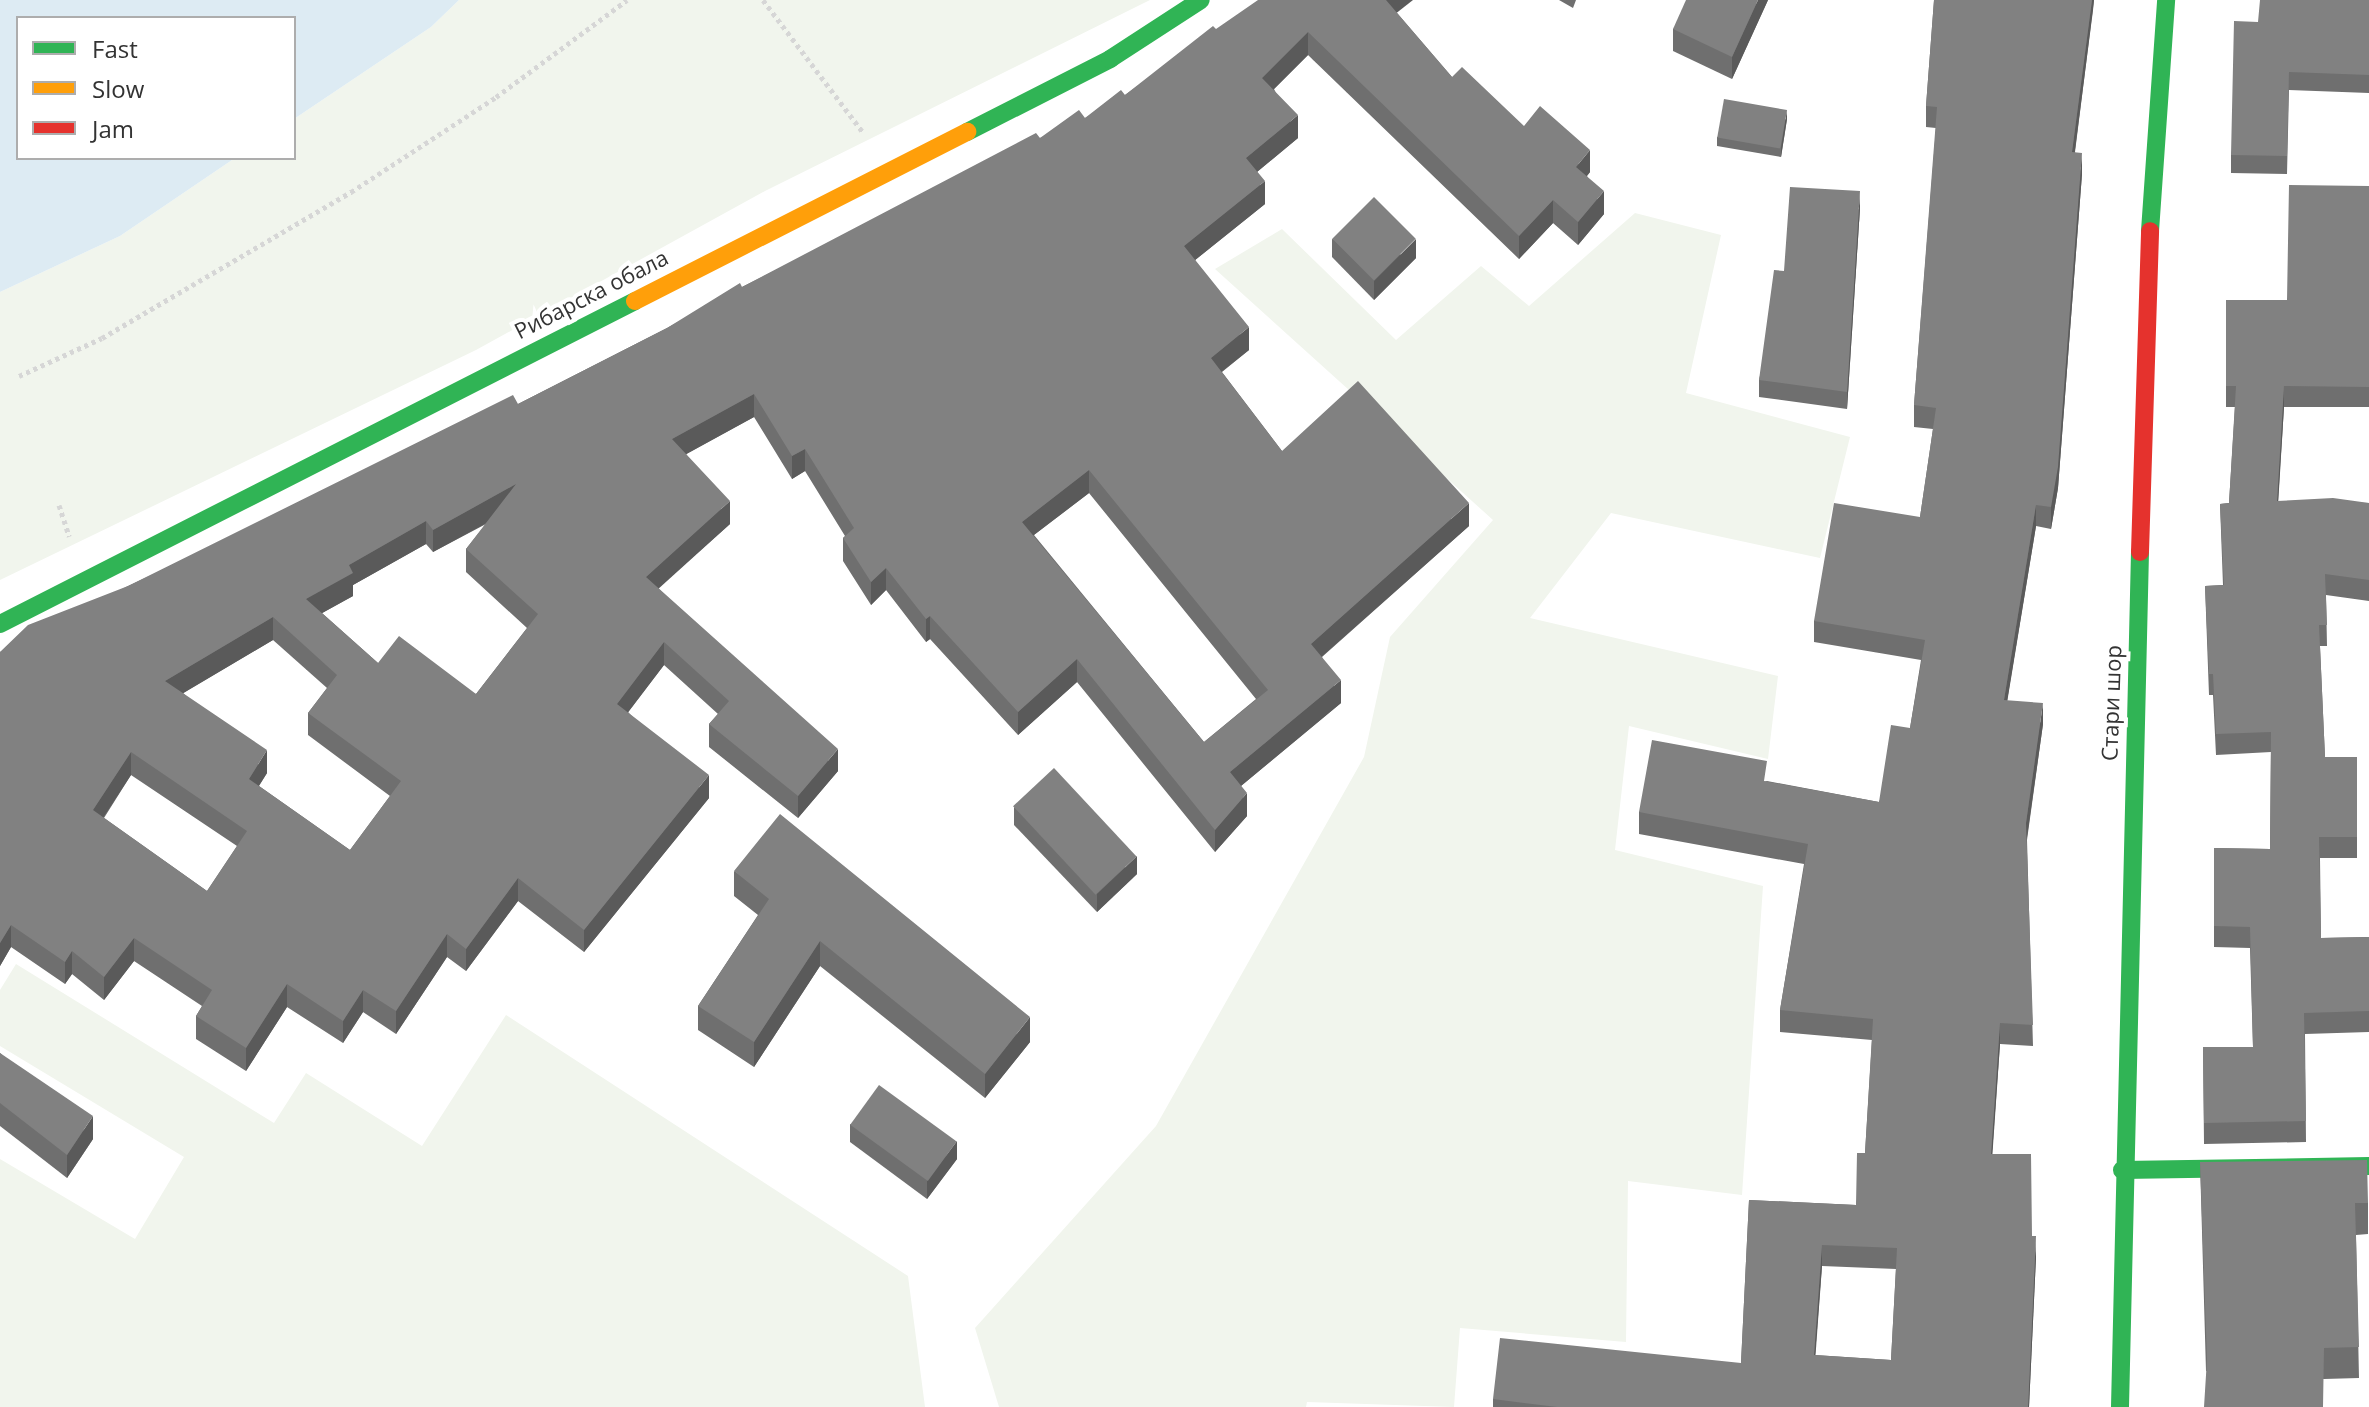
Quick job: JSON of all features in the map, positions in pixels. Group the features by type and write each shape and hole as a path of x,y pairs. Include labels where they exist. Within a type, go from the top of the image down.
{"street":[{"name":"Рибарска обала","path":"0,624 1110,59 1201,0"},
{"name":"Стари шор","path":"2120,1407 2122,1170 2147,269 2166,0"},
{"path":"2122,1170 2369,1166"}],"path":[{"path":"19,376 102,338 351,192 496,97 627,0"},
{"path":"763,0 820,71 885,171"}],"shaded area":[{"path":"0,0 459,0 431,27 296,118 296,16 16,16 16,160 232,160 120,236 0,292"},
{"path":"459,0 1150,0 765,191 476,350 0,580 0,292 120,236 232,160 296,160 296,118 431,27"},
{"path":"1635,213 1721,235 1686,393 1850,437 1820,558 1611,513 1530,618 1778,676 1768,759 1629,726 1615,850 1763,886 1742,1195 1628,1181 1626,1342 1460,1328 1454,1407 1307,1402 1306,1407 999,1407 975,1328 1156,1126 1364,757 1390,637 1493,520 1215,269 1282,229 1396,340 1481,266 1529,306"},
{"path":"16,964 274,1123 306,1073 422,1146 506,1015 908,1276 925,1407 0,1407 0,1159 135,1239 184,1157 0,1046 0,990"}],"building":[{"path":"1258,0 1386,0 1452,77 1462,67 1524,126 1540,106 1590,150 1576,167 1604,191 1578,222 1553,200 1519,236 1308,32 1262,78 1298,115 1246,158 1265,181 1184,246 1249,327 1211,358 1282,451 1358,381 1469,503 1311,644 1341,680 1230,772 1247,793 1215,830 1077,659 1018,712 930,616 926,619 886,568 871,582 843,538 854,528 805,449 792,456 754,394 672,439 730,501 646,577 838,749 798,796 709,724 729,701 664,642 617,704 709,775 584,930 518,878 466,949 447,934 396,1011 363,990 343,1021 287,984 246,1048 196,1016 212,990 134,938 104,977 72,951 65,962 11,925 0,943 0,652 28,625 128,586 513,395 518,404 667,328 740,283 742,287 1036,133 1040,138 1079,110 1085,118 1121,90 1125,95 1213,26 1216,29","holes":["1089,470 1268,690 1204,742 1022,522","516,484 466,549 538,614 476,694 399,636 378,663 306,599 353,573 349,565 426,521 433,530","273,617 337,675 308,713 401,781 350,850 249,779 267,750 165,681","131,752 247,831 207,891 93,810"]},
{"path":"1686,0 1758,0 1732,57 1673,29"},
{"path":"1934,0 2092,0 2072,152 2082,153 2058,467 2051,507 2036,505 2004,700 2043,703 2026,823 2033,1025 2000,1023 1991,1154 2031,1154 2032,1236 2036,1236 2028,1407 1557,1407 1493,1399 1500,1338 1741,1363 1749,1200 1856,1205 1857,1153 1865,1153 1873,1019 1780,1010 1808,844 1639,812 1652,740 1767,761 1764,781 1879,802 1891,725 1910,728 1925,640 1814,621 1834,503 1920,517 1936,408 1914,405 1937,107 1926,106","holes":["1822,1245 1897,1248 1891,1360 1814,1355"]},
{"path":"2260,0 2369,0 2369,75 2289,72 2287,156 2231,155 2234,21 2258,22"},
{"path":"1724,99 1787,110 1780,149 1717,137"},
{"path":"2289,185 2369,186 2369,387 2284,386 2277,501 2333,498 2369,503 2369,580 2325,574 2327,625 2319,625 2325,757 2357,757 2357,837 2319,837 2321,938 2369,937 2369,1011 2304,1013 2306,1121 2204,1123 2203,1047 2253,1047 2250,927 2214,926 2214,848 2270,849 2271,732 2216,734 2213,674 2209,674 2205,586 2224,585 2220,504 2229,503 2236,386 2226,386 2226,300 2287,300"},
{"path":"1790,187 1860,191 1847,392 1759,380 1774,270 1784,271"},
{"path":"1374,197 1416,239 1374,280 1332,239"},
{"path":"1054,768 1137,856 1096,895 1013,806"},
{"path":"780,814 1030,1017 985,1074 820,941 754,1042 698,1006 769,899 734,871"},
{"path":"0,1053 93,1116 67,1155 0,1103"},
{"path":"879,1085 957,1141 928,1181 850,1125"},
{"path":"2367,1160 2368,1203 2355,1203 2359,1347 2324,1348 2323,1407 2204,1407 2207,1359 2200,1162"}],"traffic: fast":[{"path":"967,132 1110,59 1201,0"},
{"path":"2150,231 2166,0"},
{"path":"0,624 635,301"},
{"path":"2120,1407 2140,552"},
{"path":"2122,1170 2369,1166"}],"traffic: slow":[{"path":"635,301 967,132"}],"traffic: jam":[{"path":"2140,552 2150,231"}]}
